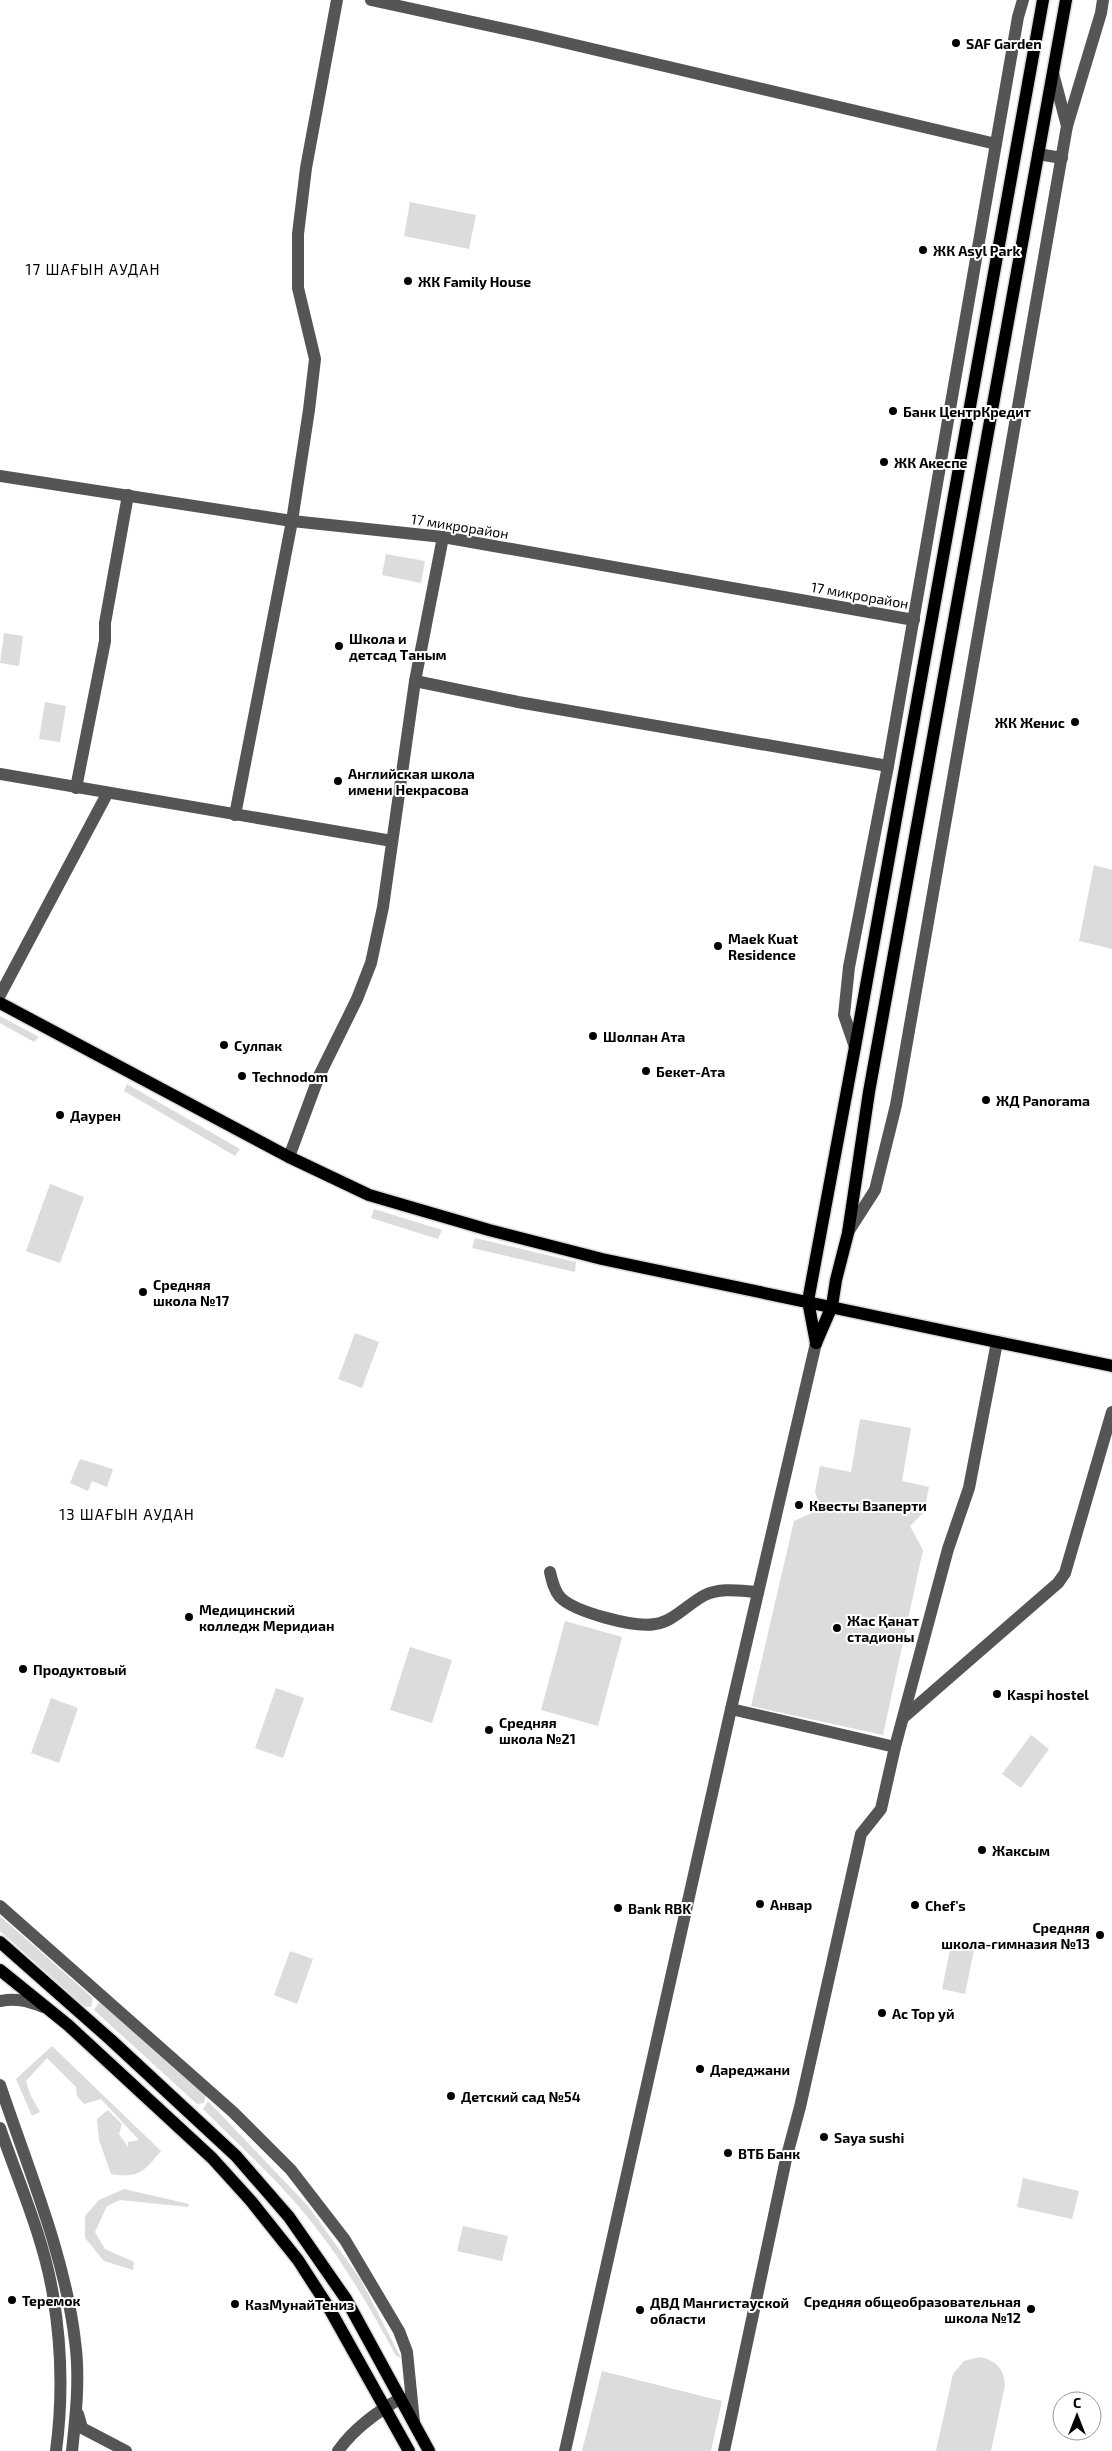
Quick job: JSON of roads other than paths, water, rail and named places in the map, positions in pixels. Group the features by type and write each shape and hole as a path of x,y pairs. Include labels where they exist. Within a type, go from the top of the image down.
{"main road":[{"path":"816,1343 808,1300 1043,0"},
{"path":"816,1343 832,1306 836,1280 848,1233 870,1092 1066,0"},
{"path":"944,552 966,555"},
{"path":"0,1003 290,1157 369,1195 489,1230 602,1259 808,1300 1112,1366"},
{"path":"0,1942 236,2156 289,2217 346,2299 429,2451"},
{"path":"0,1970 50,2010 212,2158 251,2201 298,2260 329,2308 409,2451"}],"street":[{"path":"235,815 292,521 315,359 298,288 298,234 306,168 337,0"},
{"path":"371,0 530,34 996,144"},
{"path":"855,1047 844,1015 849,967 888,766 1018,17 1023,0"},
{"path":"848,1233 875,1190 896,1105 1067,126 1101,13 1102,0"},
{"path":"1053,73 1067,126"},
{"path":"1038,154 1062,158"},
{"name":"17 микрорайон","path":"0,476 292,521 443,537 914,620"},
{"path":"76,788 104,641 105,623 128,496"},
{"path":"290,1157 319,1076 357,999 371,963 383,907 416,681 443,537"},
{"path":"416,681 518,702 888,766"},
{"path":"0,774 107,794 392,841"},
{"path":"0,995 107,794"},
{"path":"724,2451 786,2159 800,2107 862,1834 881,1809 895,1747 948,1549 969,1488 997,1342"},
{"path":"565,2451 731,1709 816,1343"},
{"path":"904,1717 1058,1583 1065,1573 1112,1412"},
{"path":"550,1572 552,1584 561,1598 581,1610 643,1624 656,1624 704,1595 715,1592 758,1592"},
{"path":"731,1709 895,1747"},
{"path":"0,1906 233,2112 290,2170 345,2240 399,2331 407,2352 414,2422"},
{"path":"0,2001 12,1998 27,2001 50,2010"},
{"path":"0,2085 56,2251 68,2296 76,2342 76,2410 72,2451"},
{"path":"0,2128 44,2256 53,2294 62,2383 56,2451"},
{"path":"338,2451 346,2439 386,2407 401,2398"},
{"path":"76,2410 82,2428 126,2451"},
{"path":"72,2451 78,2444 95,2436"}],"place":[{"name":"SAF Garden","path":"956,43"},
{"name":"ЖК Asyl Park","path":"923,250"},
{"name":"ЖК Family House","path":"408,281"},
{"name":"Банк ЦентрКредит","path":"893,411"},
{"name":"ЖК Акеспе","path":"884,462"},
{"name":"Школа и детсад Таным","path":"339,646"},
{"name":"ЖК Женис","path":"1075,722"},
{"name":"Английская школа имени Некрасова","path":"338,781"},
{"name":"Maek Kuat Residence","path":"718,946"},
{"name":"Шолпан Ата","path":"593,1036"},
{"name":"Сулпак","path":"224,1045"},
{"name":"Бекет-Ата","path":"646,1071"},
{"name":"Technodom","path":"242,1076"},
{"name":"ЖД Panorama","path":"986,1100"},
{"name":"Даурен","path":"60,1115"},
{"name":"Средняя школа №17","path":"143,1292"},
{"name":"Квесты Взаперти","path":"799,1505"},
{"name":"Медицинский колледж Меридиан","path":"189,1617"},
{"name":"Жас Қанат стадионы","path":"837,1628"},
{"name":"Продуктовый","path":"23,1669"},
{"name":"Kaspi hostel","path":"997,1694"},
{"name":"Средняя школа №21","path":"489,1730"},
{"name":"Жаксым","path":"982,1850"},
{"name":"Анвар","path":"760,1904"},
{"name":"Chef's","path":"915,1905"},
{"name":"Bank RBK","path":"618,1908"},
{"name":"Средняя школа-гимназия №13","path":"1100,1935"},
{"name":"Ас Тор уй","path":"882,2013"},
{"name":"Дареджани","path":"700,2069"},
{"name":"Детский сад №54","path":"451,2096"},
{"name":"Saya sushi","path":"824,2137"},
{"name":"ВТБ Банк","path":"728,2153"},
{"name":"Теремок","path":"12,2300"},
{"name":"КазМунайТениз","path":"235,2304"},
{"name":"Средняя общеобразовательная школа №12","path":"1031,2309"},
{"name":"ДВД Мангистауской области","path":"640,2310"}],"district":[{"name":"17 ШАҒЫН АУДАН","path":"93,269"},
{"name":"13 ШАҒЫН АУДАН","path":"127,1514"}]}
